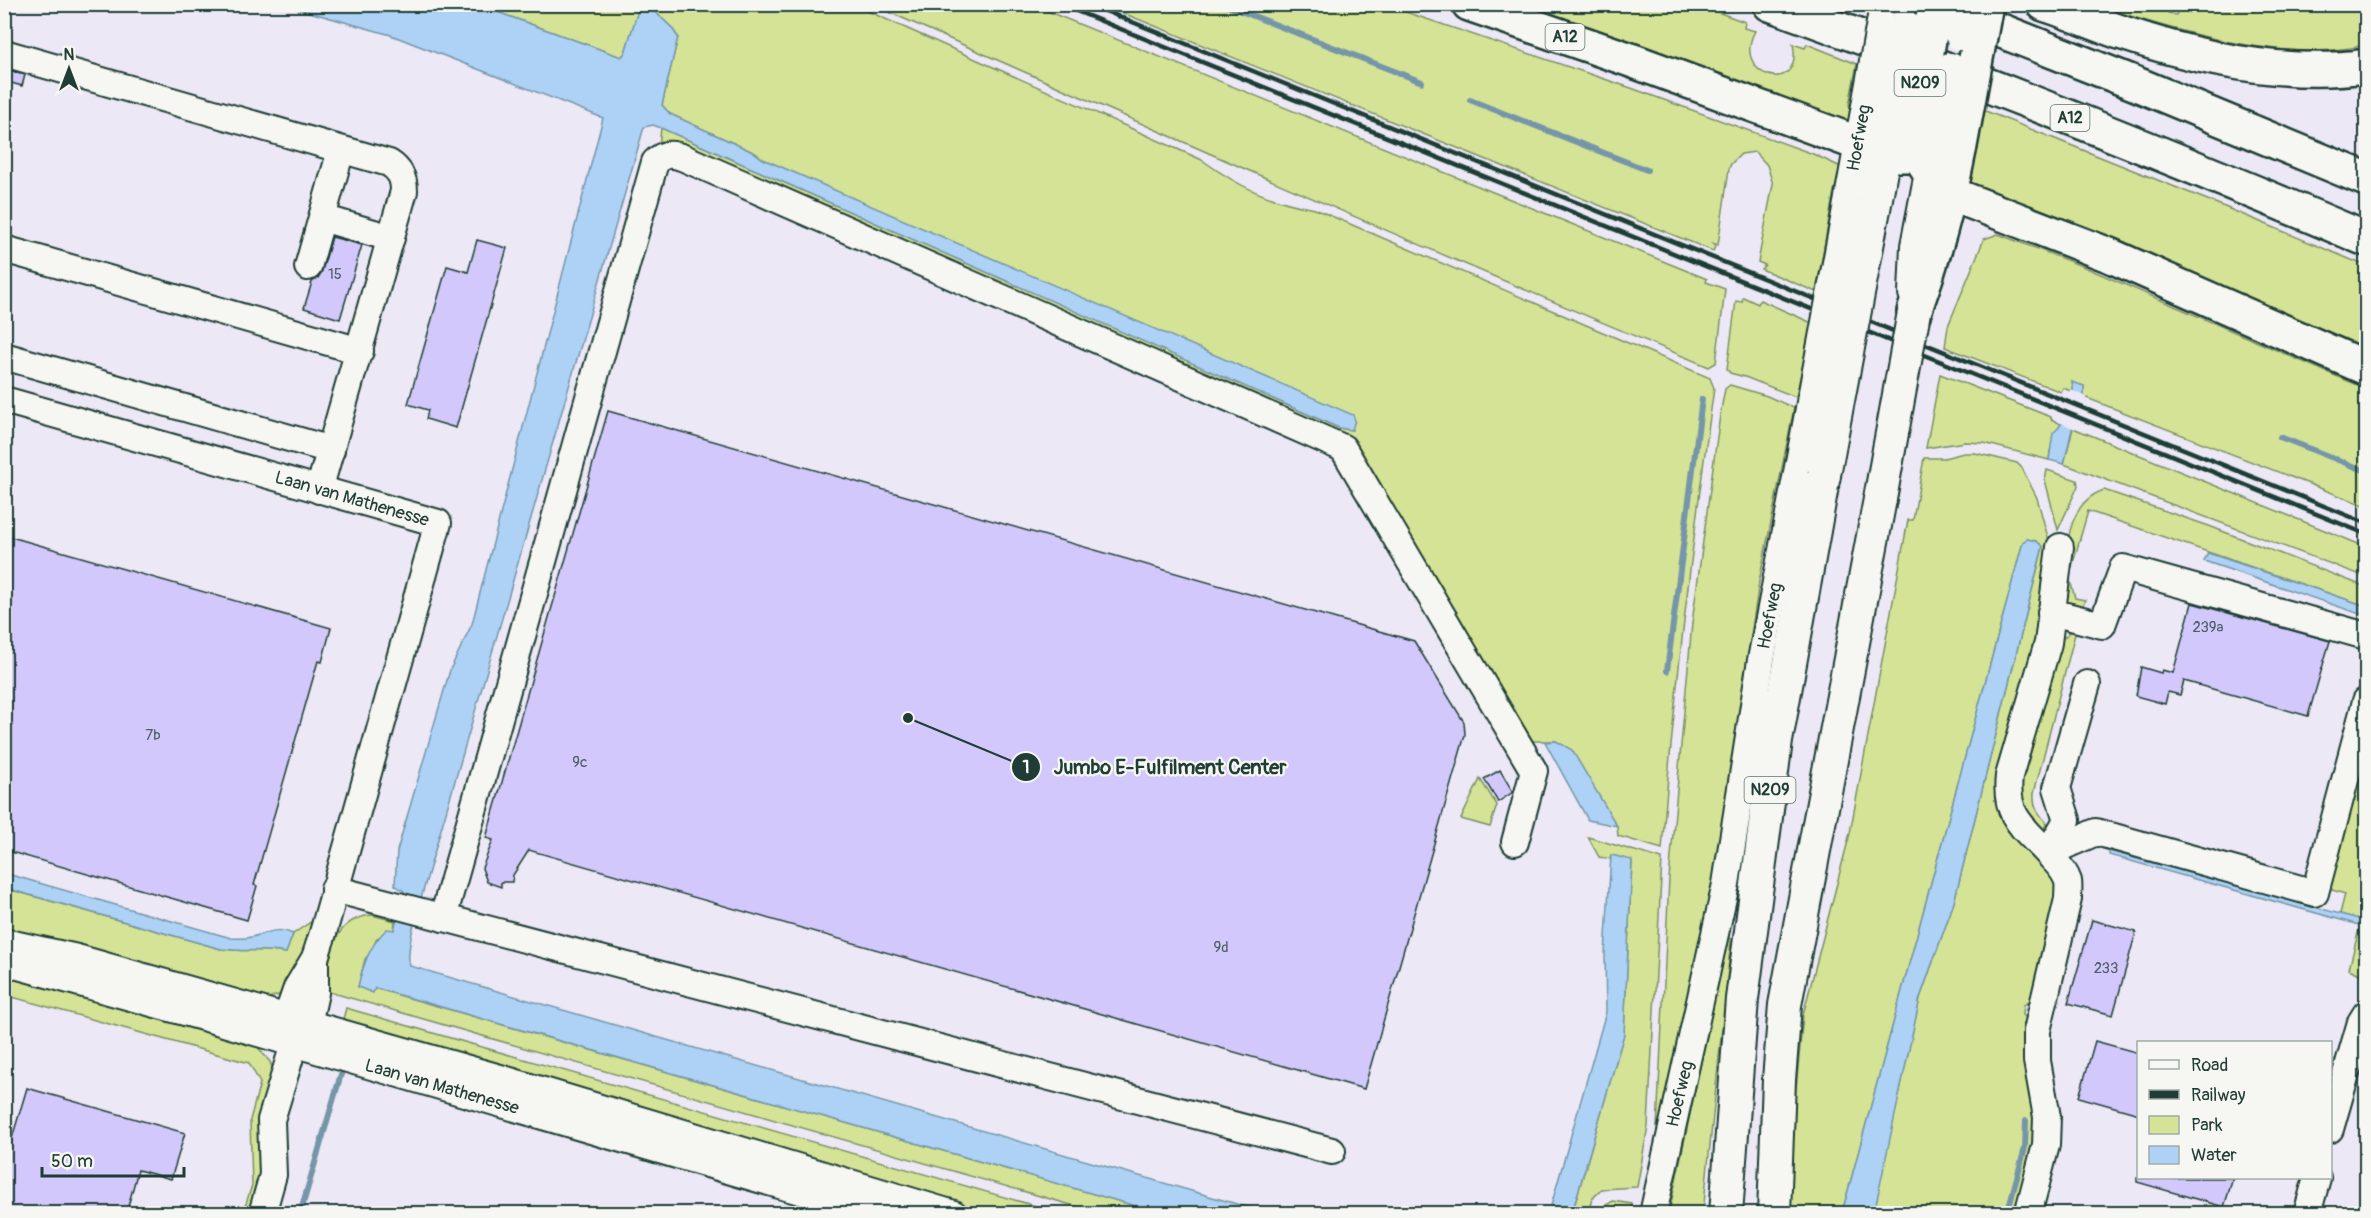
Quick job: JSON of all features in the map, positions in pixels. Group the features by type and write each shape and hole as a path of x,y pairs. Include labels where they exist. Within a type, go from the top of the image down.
{"highway":[{"name":"A12","path":"1470,4 1871,148"},
{"name":"A12","path":"1770,4 2039,106 2367,240"},
{"path":"1934,4 2367,179"},
{"name":"N209","path":"1914,312 1939,235 1922,146 1934,4"},
{"name":"N209","path":"1922,146 1986,4"},
{"path":"2044,4 2143,40 2231,62 2302,70 2367,66"},
{"path":"1871,148 1904,156 1922,146 1997,211 2119,259 2367,368"},
{"name":"N209","path":"1939,235 1997,211"}],"main road":[{"name":"Hoefweg","path":"1922,146 1950,69 1967,4"},
{"name":"Hoefweg","path":"1896,14 1922,146"},
{"name":"Hoefweg","path":"1726,1214 1742,999 1811,468 1871,148"},
{"name":"N209","path":"1774,1214 1779,1080 1785,1005 1914,312"}],"street":[{"path":"4,53 389,163 397,169 401,175 404,191 319,490"},
{"name":"Hoefweg","path":"1871,148 1922,146"},
{"path":"308,267 341,150"},
{"path":"432,915 655,162 668,154 684,158 1343,448 1534,771 1515,842"},
{"path":"322,218 391,238"},
{"path":"4,249 360,351"},
{"path":"4,356 331,450"},
{"name":"Laan van Mathenesse","path":"4,400 438,523 315,958 297,988 296,1028"},
{"name":"Hoefweg","path":"1653,1214 1726,884 1760,670 1811,468"},
{"path":"2028,1214 2046,1145 2047,1117 2037,1061 2037,1031 2068,899 2067,881 2060,867 2025,831 2013,815 2008,790 2009,776 2048,643 2060,547"},
{"path":"2051,612 2102,625 2123,568 2367,636"},
{"path":"2048,853 2067,820 2057,788 2087,684"},
{"path":"2048,853 2096,832 2315,893 2367,701"},
{"path":"334,889 1332,1151"},
{"name":"Laan van Mathenesse","path":"4,942 77,958 879,1214"},
{"name":"Laan van Mathenesse","path":"4,962 296,1028 511,1081 954,1214"},
{"path":"2332,1125 2361,1022 2367,1014"},
{"path":"262,1214 273,1175 271,1120 296,1028"},
{"path":"2307,1214 2317,1179"}],"green space":[{"path":"478,5 854,5 1202,160 1255,192 1315,209 1710,378 1714,388 1684,618 1662,849 1618,836 1617,826 1556,741 1532,741 1347,440 659,146 661,128 1339,428 1352,430 670,114 662,105 678,37 650,7 639,8 625,53 621,57"},
{"path":"873,5 1032,5 1707,279 1706,282 1725,289 1716,363 1709,367 1499,279"},
{"path":"1103,5 1385,5 1631,88 1813,154 1843,168 1834,191 1816,292 1761,269 1765,265 1758,262 1773,184 1767,165 1755,152 1741,154 1731,164 1718,245 1712,243 1715,247 1713,251"},
{"path":"1517,5 1698,5 1745,22 1744,28 1755,31 1750,47 1752,60 1759,70 1769,75 1779,76 1788,71 1793,61 1793,44 1805,48 1807,44 1857,64 1849,105 1852,106 1848,124"},
{"path":"2092,5 2169,5 2168,13 2176,15 2182,5 2366,5 2366,45 2332,50 2298,51 2227,42"},
{"path":"1978,108 2366,266 2366,356 1961,186"},
{"path":"1998,234 2082,266 2366,389 2366,506 2084,397 2084,386 2072,383 2074,392 2063,388 2061,392 1945,347 1948,326 1984,239"},
{"path":"1743,297 1758,304 1760,300 1812,323 1796,397 1730,373 1727,369 1736,301 1742,302"},
{"path":"1940,374 2051,417 2061,424 2050,451 2049,460 1984,443 1965,442 1926,448"},
{"path":"1730,385 1767,396 1794,408 1759,582 1715,879 1656,1149 1669,879 1692,623 1720,415 1725,389"},
{"path":"2073,428 2366,547 2366,577 2064,464"},
{"path":"1975,453 2017,463 2022,468 2037,498 2051,548 2037,642 2000,775 2053,870 2059,896 2033,1000 2024,1005 2023,1015 2027,1019 2038,1132 2019,1213 1873,1213 1920,998 1954,902 2043,547 2036,541 2027,539 2023,542 1842,1213 1790,1214 1795,1099 1803,1015 1850,833 1908,520 1913,520 1924,458 1944,458"},
{"path":"2047,470 2077,480 2078,486 2058,530 2045,480"},
{"path":"2104,490 2209,526 2366,587 2366,606 2088,511 2069,577 2075,598 2085,600 2082,607 2065,604 2066,555 2073,523 2079,509 2090,498"},
{"path":"2077,626 2034,793 2037,810 2047,823 2042,831 2023,812 2017,785 2061,640"},
{"path":"2366,754 2366,921 2340,914 2345,894 2332,890 2330,884"},
{"path":"1480,779 1497,805 1490,827 1461,819"},
{"path":"1588,837 1662,859 1648,1126 1637,1187 1602,1189 1592,1199 1588,1213 1572,1214 1624,1034 1632,861 1611,855 1610,859 1599,857"},
{"path":"4,888 229,950 286,953 293,934 318,917 315,930 287,989 279,995 264,999 5,934"},
{"path":"372,915 395,921 394,930 377,938 365,959 358,987 373,992 374,988 1160,1213 1099,1213 326,991 331,953 340,932 358,918"},
{"path":"2360,925 2366,927 2366,971 2362,975 2349,969"},
{"path":"1728,936 1731,940 1703,1213 1669,1213"},
{"path":"4,969 256,1045 270,1062 274,1072 257,1213 243,1213 252,1185 250,1120 260,1083 249,1063 5,995"},
{"path":"346,1008 1060,1213 978,1213 343,1019"},
{"path":"1613,1201 1632,1204 1631,1213 1602,1213 1603,1207"}],"water":[{"path":"284,5 478,5 621,57 625,53 639,7 650,7 678,37 662,105 670,114 755,153 763,159 1353,415 1355,420 1352,430 1339,428 661,128 653,125 644,127 417,911 409,952 410,966 1268,1213 1160,1213 375,988 373,993 358,987 372,948 387,929 394,930 404,891 395,885 397,851 450,670 472,624 603,118 391,35"},
{"path":"2072,382 2084,386 2084,397 2073,425 2064,464 2049,460 2053,433 2062,423 2069,409 2073,394"},
{"path":"2027,539 2043,546 1954,902 1920,998 1876,1204 1873,1213 1842,1213 2023,542"},
{"path":"2208,553 2366,606 2366,616 2204,561"},
{"path":"1556,741 1572,750 1617,826 1588,820 1545,742"},
{"path":"2109,851 2366,921 2366,927 2109,855"},
{"path":"1611,855 1632,860 1624,1034 1572,1213 1549,1213 1606,1012 1605,954"},
{"path":"4,873 231,938 248,938 272,931 293,934 286,953 221,949 5,888"}],"pier":[{"path":"2071,390 2087,397 2075,423 2075,429 2059,422"}],"building":[{"path":"4,69 25,75 22,86 4,81"},
{"path":"332,237 362,245 340,319 304,308 312,282 322,271"},
{"path":"477,240 507,248 456,428 426,419 428,410 408,404 447,266 468,272"},
{"path":"608,411 1414,641 1464,722 1465,735 1364,1089 529,850 513,875 512,882 501,882 501,887 487,882 482,868 493,840 486,838"},
{"path":"4,535 331,628 322,662 318,661 254,885 257,886 247,920 4,850"},
{"path":"2192,603 2330,641 2308,716 2184,681 2180,695 2168,692 2165,704 2136,696 2141,667 2161,673 2162,670 2173,673"},
{"path":"1500,770 1513,792 1498,802 1484,779"},
{"path":"2092,920 2136,932 2113,1015 2068,1003"},
{"path":"2095,1041 2137,1052 2137,1113 2079,1097"},
{"path":"27,1088 185,1133 171,1179 138,1170 126,1214 4,1214 4,1165"},
{"path":"2137,1179 2233,1179 2224,1207 2137,1182"}],"waterway":[{"path":"1223,4 1422,82"},
{"path":"1470,100 1647,170"},
{"path":"1667,671 1702,399"},
{"path":"2280,437 2366,471"},
{"path":"300,1214 341,1074"},
{"path":"2007,1214 2025,1148 2026,1121"}],"railway":[{"path":"1059,4 2366,534"},
{"path":"1088,4 2366,523"}],"place":[{"name":"Jumbo E-Fulfilment Center","path":"908,718"}]}
